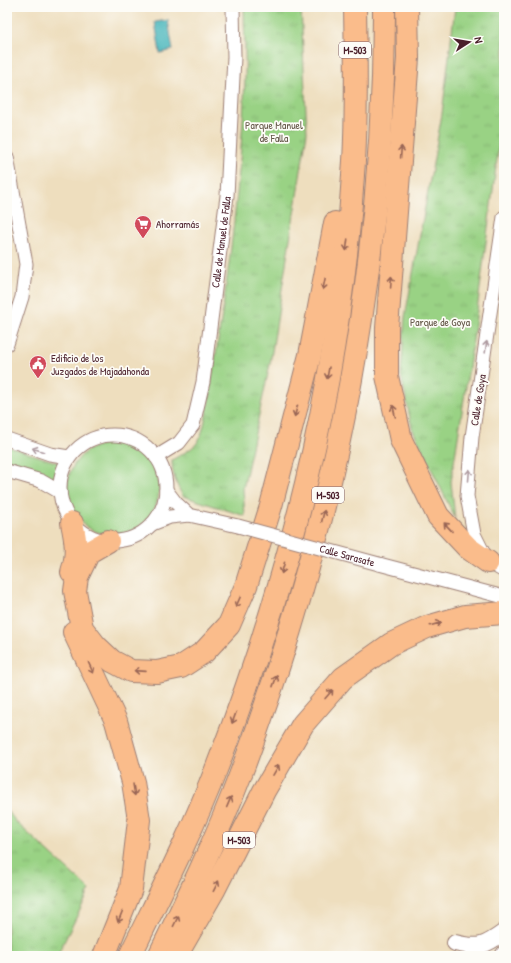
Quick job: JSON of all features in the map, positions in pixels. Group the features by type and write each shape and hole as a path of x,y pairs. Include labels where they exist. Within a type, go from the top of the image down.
{"highway":[{"name":"M-503","path":"130,956 192,827 217,767 257,655 297,517 318,426 336,329 348,236 353,167 355,7"},
{"name":"M-503","path":"159,956 193,886 240,778 280,668 322,520 342,432 360,334 372,245 380,154 384,55 384,7"},
{"path":"380,154 395,103 401,7"},
{"path":"407,7 408,58 387,328 387,376 401,440 438,516 468,548 496,566"},
{"path":"108,541 89,552 77,577 75,592 82,628 96,646 112,661 132,670 157,672 181,667 204,652 229,624 246,586 271,506 310,355 334,232 342,159 354,94"},
{"path":"72,523 77,542 76,558 70,576 68,592 73,629 116,721 133,782 139,820 131,889 104,956"},
{"name":"M-503","path":"176,956 214,890 264,791 303,724 343,678 391,644 427,627 465,616 504,613"}],"street":[{"name":"Calle de Manuel de Falla","path":"156,457 179,443 193,425 204,382 226,196 234,57 233,7"},
{"path":"7,157 26,264 22,297 7,344"},
{"name":"Calle de Goya","path":"496,566 474,534 467,496 472,436 504,217"},
{"path":"114,435 131,438 145,446 156,457 162,467 166,490 164,502 152,524 132,538 120,541 108,541 88,536 72,523 63,508 60,492 61,473 70,457 82,445 92,440 114,435"},
{"path":"7,439 50,454 70,457"},
{"path":"7,471 41,481 60,492"},
{"name":"Calle Sarasate","path":"166,490 176,503 189,514"},
{"name":"Calle Sarasate","path":"152,524 170,517 189,514 504,597"},
{"path":"466,956 455,944 472,947 488,944 504,932"},
{"path":"488,956 504,938"}],"green space":[{"name":"Parque Manuel de Falla","path":"244,7 301,7 307,133 270,364 243,489 245,516 183,496 175,479 172,460 195,446 197,443 203,429 209,398 234,226 241,153 245,80"},
{"name":"Parque de Goya","path":"455,7 504,7 504,107 472,348 451,482 455,518 412,428 401,375 405,317 442,114"},
{"path":"113,443 131,446 146,456 156,471 159,489 156,507 146,522 131,532 113,535 95,532 80,522 70,507 67,489 70,471 80,456 95,446"},
{"path":"7,446 59,463 54,479 7,464"},
{"path":"7,810 17,823 90,890 57,956 7,956"}],"water":[{"path":"168,20 173,50 160,53 155,22"}],"place":[{"name":"Ahorramás","path":"143,239"},
{"name":"Edificio de los Juzgados de Majadahonda","path":"38,379"}]}
